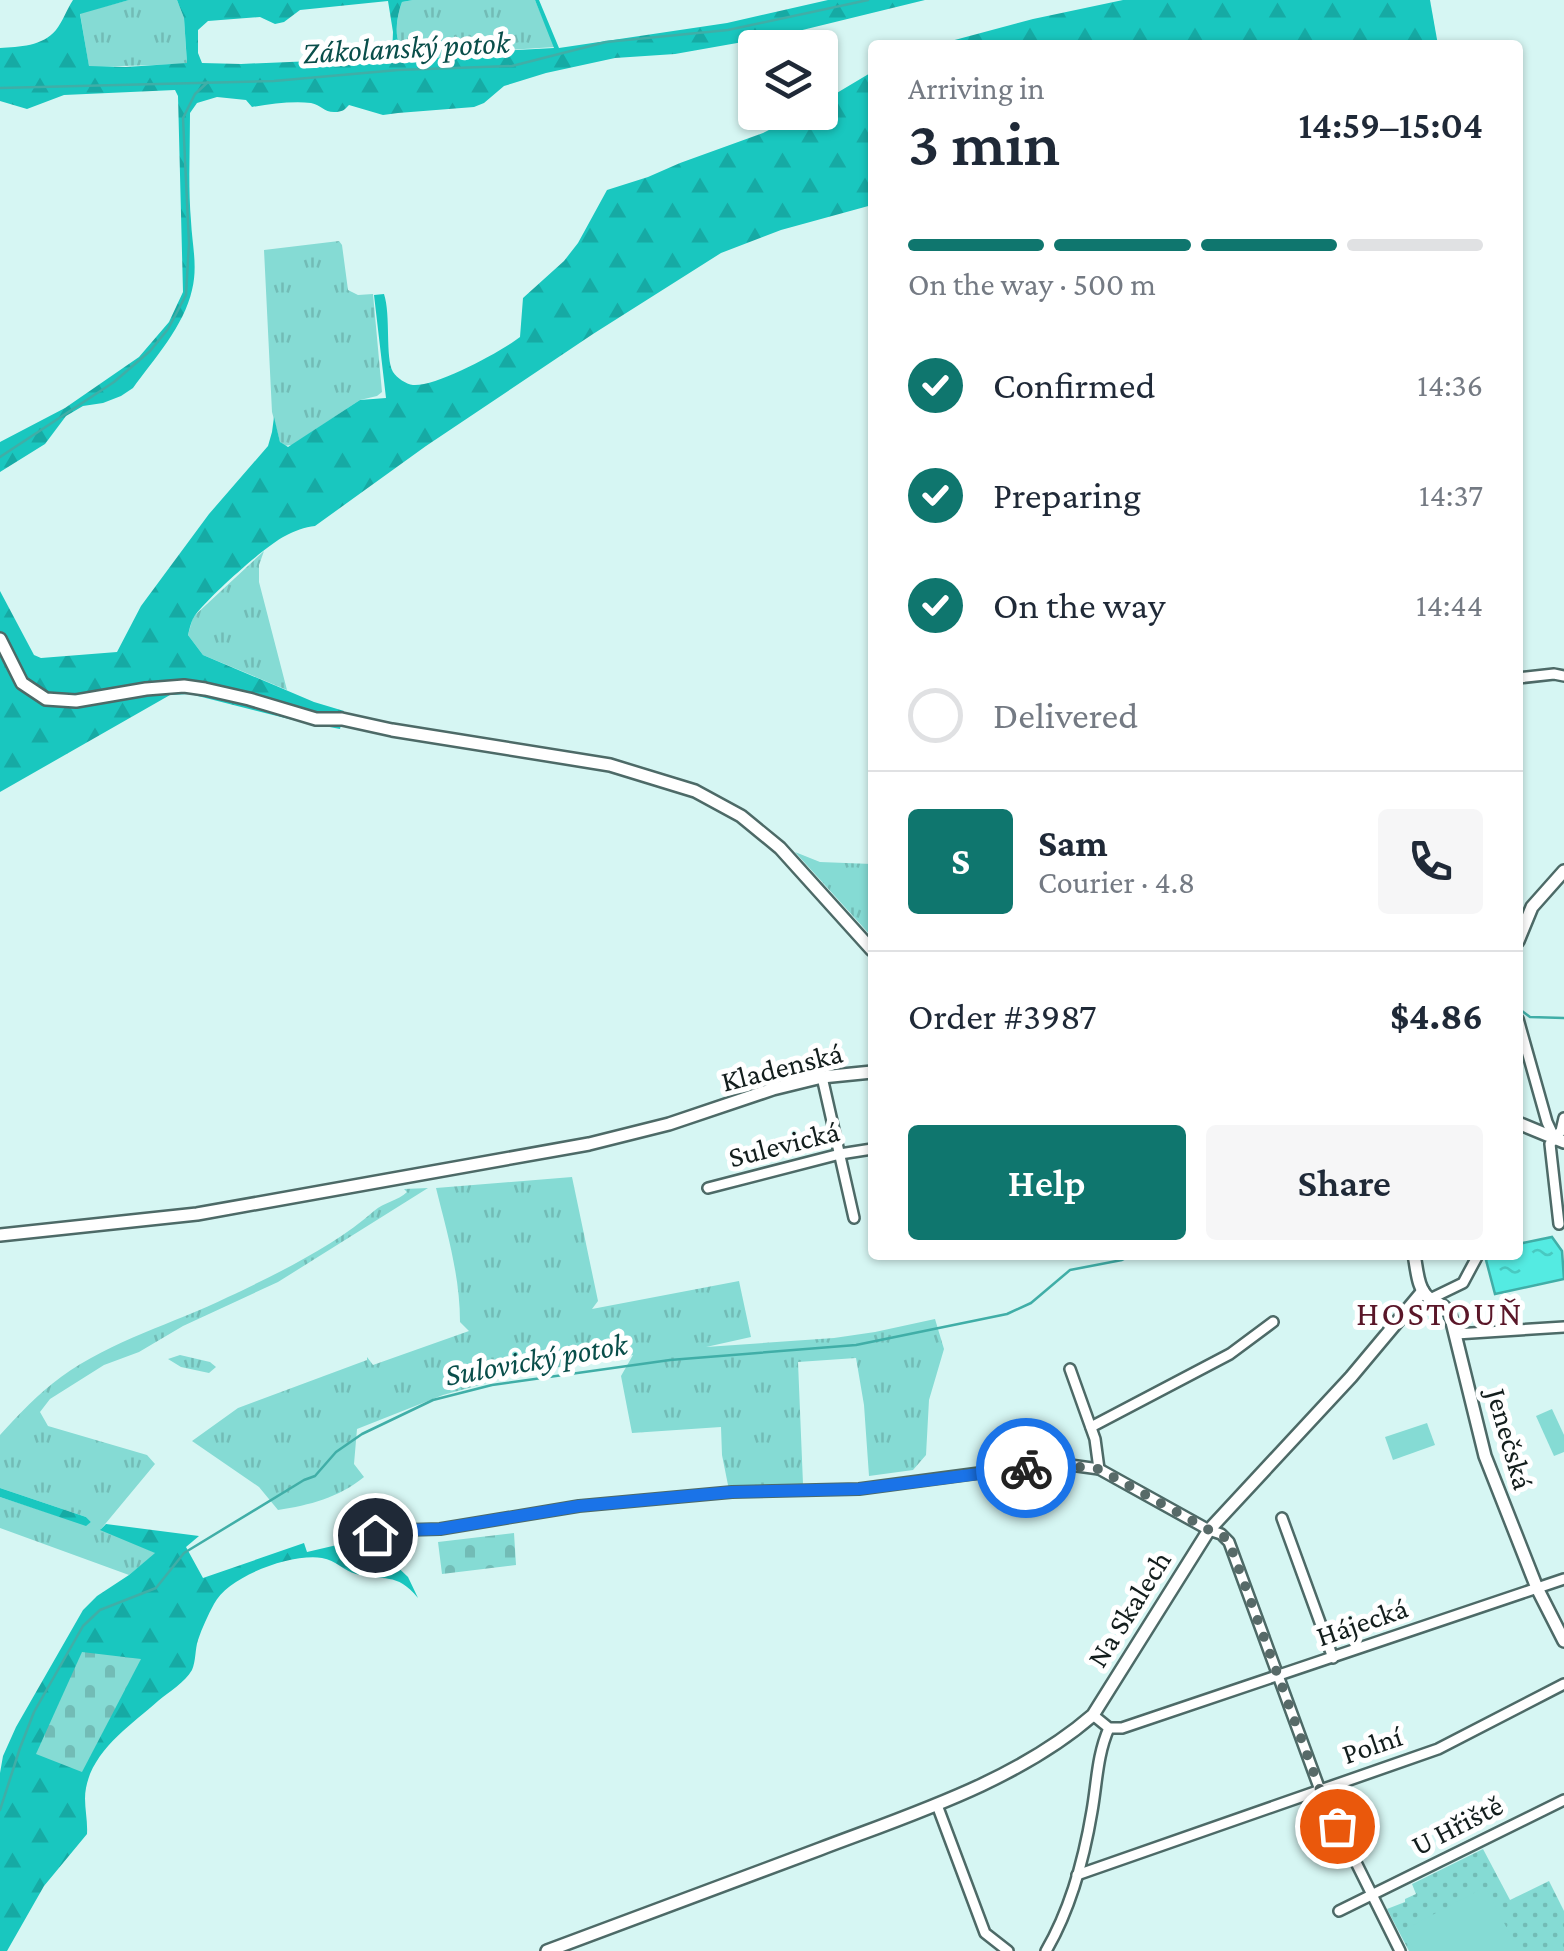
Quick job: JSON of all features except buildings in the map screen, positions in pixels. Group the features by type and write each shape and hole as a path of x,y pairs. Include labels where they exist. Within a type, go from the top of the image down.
{"street":[{"path":"0,640 22,683 46,699 76,701 184,686 316,718 342,719 610,766 682,787 741,816 780,848 868,946"},
{"path":"1523,677 1564,676"},
{"path":"1523,930 1534,905 1564,871"},
{"path":"1523,1037 1546,1122 1559,1140"},
{"name":"Kladenská","path":"0,1234 197,1214 589,1144 669,1124 773,1089 822,1077 868,1072"},
{"path":"822,1077 854,1218"},
{"path":"1559,1140 1564,1118"},
{"path":"1523,1125 1559,1140"},
{"path":"1559,1140 1550,1144 1559,1224"},
{"name":"Sulevická","path":"708,1188 868,1150"},
{"name":"Jenečská","path":"1416,1260 1426,1295 1447,1308 1485,1456 1537,1588 1564,1641"},
{"path":"1426,1295 1463,1283 1475,1260"},
{"name":"Na Skalech","path":"548,1951 937,1806 1076,1729 1093,1715 1209,1530 1426,1295"},
{"path":"1091,1427 1230,1354 1273,1322"},
{"path":"1456,1334 1564,1327"},
{"path":"1070,1369 1095,1440 1099,1469"},
{"path":"375,1535 456,1527 555,1509 732,1492 859,1489 1002,1470 1070,1466 1099,1469 1221,1534 1229,1542 1320,1790 1400,1951"},
{"path":"1282,1518 1333,1658"},
{"name":"Hájecká","path":"1109,1728 1122,1728 1278,1678 1564,1579"},
{"name":"Polní","path":"1076,1875 1438,1749 1564,1684"},
{"path":"1046,1951 1061,1926 1076,1875 1092,1813 1101,1747 1109,1728 1093,1715"},
{"name":"U Hřiště","path":"1340,1911 1564,1800"},
{"path":"937,1806 985,1933 1008,1951"}],"green space":[{"path":"73,0 129,0 80,14 89,66 187,63 184,18 177,0 413,0 402,2 397,32 403,54 408,60 420,61 464,53 554,48 535,0 539,0 559,48 727,23 828,0 925,0 802,30 738,30 738,43 675,54 615,58 546,73 504,86 474,107 383,115 349,105 334,112 304,102 252,107 246,100 217,97 197,103 190,113 195,272 182,316 133,388 66,416 45,444 0,472 0,442 65,408 139,357 169,322 183,292 175,90 64,95 27,109 0,101 0,48 30,45 56,30","holes":["388,1 392,55 202,63 198,30 208,21 260,17 275,24 300,10"]},
{"path":"129,0 177,0 184,18 187,64 89,67 80,13"},
{"path":"535,0 555,47 408,61 400,47 397,25 402,2"},
{"path":"1123,0 1430,0 1437,40 955,40"},
{"path":"868,74 868,206 781,230 721,253 426,446 315,526 276,541 196,614 188,635 203,655 344,711 340,729 190,694 170,695 0,792 0,591 34,655 41,658 117,652 141,606 209,514 268,446 274,417 280,442 288,447 360,400 386,398 374,295 384,294 393,372 413,385 452,374 520,337 523,298 578,243 607,190 763,133 838,130 838,92"},
{"path":"339,241 348,290 358,295 373,294 382,392 360,400 292,445 283,446 272,412 264,250"},
{"path":"264,551 259,582 287,690 203,655 188,635 193,617"},
{"path":"795,852 820,862 868,864 868,933"},
{"path":"572,1177 598,1301 592,1309 739,1281 751,1337 706,1347 834,1338 935,1319 944,1349 929,1400 926,1455 913,1470 869,1476 856,1358 798,1362 803,1484 729,1490 721,1427 632,1433 621,1376 633,1355 523,1373 443,1395 357,1429 354,1464 364,1477 334,1495 290,1508 278,1510 259,1487 192,1441 238,1408 367,1357 373,1365 469,1331 460,1322 455,1271 436,1188"},
{"path":"428,1188 278,1282 183,1326 139,1352 104,1365 50,1399 40,1412 48,1426 147,1455 155,1464 101,1529 156,1553 129,1575 0,1528 0,1497 86,1525 91,1522 0,1488 0,1435 53,1384 101,1353 207,1307 304,1258 403,1195 407,1192 404,1189"},
{"path":"180,1355 216,1367 209,1373 181,1367 168,1359"},
{"path":"1552,1409 1564,1435 1564,1452 1554,1456 1536,1416"},
{"path":"1427,1423 1435,1445 1393,1460 1385,1437"},
{"path":"0,1488 91,1522 86,1526 0,1497"},
{"path":"106,1524 199,1536 186,1547 203,1578 304,1543 307,1552 367,1538 408,1577 418,1598 396,1581 356,1574 332,1561 309,1557 262,1569 221,1594 207,1617 189,1674 125,1729 96,1762 85,1794 87,1834 44,1886 7,1951 0,1951 3,1756 83,1610 155,1553 100,1530"},
{"path":"514,1533 516,1565 442,1574 438,1542"},
{"path":"82,1652 141,1659 82,1772 36,1754"},
{"path":"1483,1849 1510,1900 1549,1881 1564,1911 1564,1951 1409,1951 1387,1909 1416,1894 1412,1884"},
{"path":"1485,1887 1519,1951 1415,1951 1404,1930"}],"water":[{"path":"1552,1237 1562,1251 1564,1279 1495,1294 1486,1260 1523,1260 1523,1243"}],"waterway":[{"name":"Zákolanský potok","path":"0,88 274,81 398,70 512,66 606,42 728,30 868,0"},
{"path":"0,457 114,382 150,351 168,329 186,295 189,243 183,118 195,94 208,82"},
{"name":"Sulovický potok","path":"1523,1012 1530,1017 1564,1018"},
{"name":"Sulovický potok","path":"0,1810 34,1712 83,1626 100,1610 156,1588 184,1553 315,1476 336,1452 362,1434 433,1400 492,1385 670,1360 856,1345 1007,1314 1031,1303 1070,1270 1122,1260"}],"way so far":[{"path":"1026,1468 1099,1469 1221,1534 1229,1542 1320,1790 1337,1826"}],"district":[{"name":"HOSTOUŇ","path":"1440,1313"}],"route":[{"path":"375,1535 504,1520 579,1506 732,1492 859,1489 1026,1468"}]}
